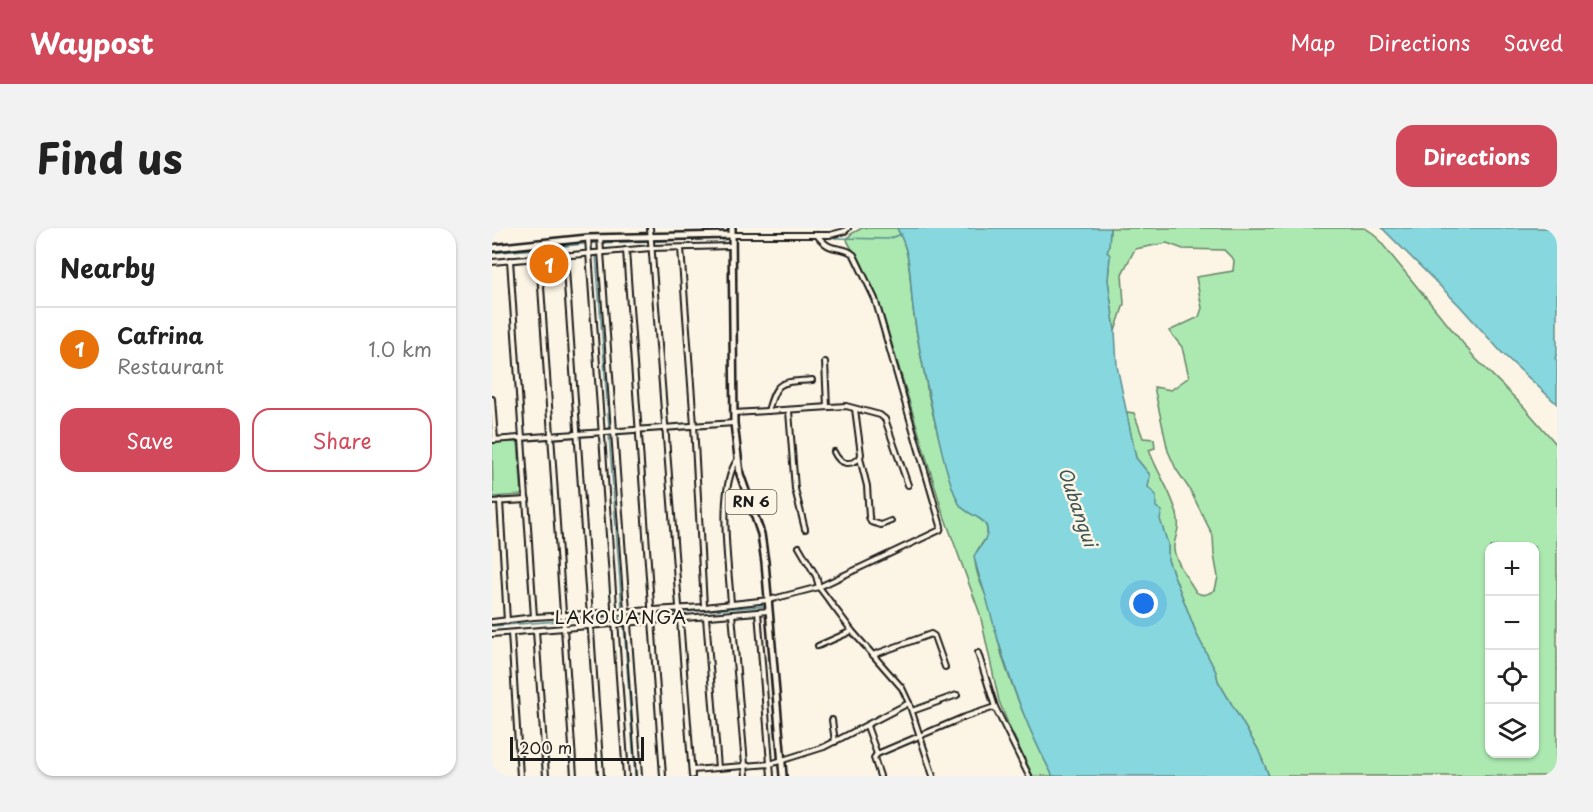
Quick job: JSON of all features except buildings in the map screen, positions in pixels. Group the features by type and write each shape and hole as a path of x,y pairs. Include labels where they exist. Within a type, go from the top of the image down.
{"main road":[{"name":"RN 6","path":"732,228 733,413 738,459 761,534 769,600 783,776"},
{"path":"492,248 588,238 732,236"}],"street":[{"path":"650,228 692,776"},
{"path":"732,236 839,234 848,228"},
{"path":"492,622 534,617 704,607 769,600 819,587 938,532 941,526 875,299 854,255 833,249 824,244 817,235"},
{"path":"588,238 626,776"},
{"path":"600,238 639,776"},
{"path":"492,262 588,252 731,246"},
{"path":"681,248 704,607"},
{"path":"626,250 663,776"},
{"path":"565,255 601,776"},
{"path":"538,257 574,776"},
{"path":"510,260 534,617"},
{"path":"825,362 827,407"},
{"path":"768,411 777,386 783,383 812,380"},
{"path":"492,399 493,440 734,423"},
{"path":"733,413 846,406 880,415 885,419 908,485"},
{"path":"855,408 860,458 867,486 869,517 871,522 881,525 891,521"},
{"path":"789,411 795,489 805,529"},
{"path":"834,452 839,461 843,463 860,458"},
{"path":"731,604 725,500 729,474 738,459"},
{"path":"492,502 527,500"},
{"path":"500,501 507,621"},
{"path":"799,547 816,576 819,587 852,631 897,681 909,703 933,776"},
{"path":"492,634 769,611"},
{"path":"758,612 771,776"},
{"path":"732,614 746,776"},
{"path":"706,616 718,768"},
{"path":"536,631 546,776"},
{"path":"818,646 852,631"},
{"path":"511,633 520,776"},
{"path":"873,655 931,634 934,636 945,667"},
{"path":"978,654 995,707 1029,776"},
{"path":"912,711 957,695"},
{"path":"692,770 771,764 782,761 835,742 909,703"},
{"path":"880,776 874,758 877,754 995,707"},
{"path":"832,720 835,742"},
{"path":"867,726 877,754"}],"green space":[{"path":"862,228 897,228 902,238 909,267 913,308 928,393 943,453 959,503 986,525 986,538 977,551 975,564 1011,682 1033,736 1053,776 1033,776 999,701 980,614 942,510 882,311 860,260 847,239"},
{"path":"1110,228 1365,228 1374,234 1475,358 1524,407 1557,445 1557,776 1269,776 1258,749 1218,681 1216,672 1197,635 1168,560 1168,544 1148,487 1150,475 1136,458 1126,412 1134,413 1143,438 1154,439 1155,448 1149,450 1171,497 1178,519 1174,551 1178,563 1196,592 1203,595 1210,593 1215,590 1218,577 1213,536 1168,451 1154,387 1171,390 1189,377 1182,347 1169,331 1199,317 1202,308 1196,277 1233,271 1234,260 1224,250 1183,249 1167,243 1135,249 1122,274 1124,304 1115,331 1108,280 1110,255 1107,252"},
{"path":"518,441 522,495 493,497 492,443"}],"water":[{"name":"Oubangui","path":"897,228 1110,228 1107,252 1110,255 1108,280 1117,366 1136,458 1150,475 1148,487 1156,495 1156,507 1162,511 1160,519 1168,544 1168,560 1197,635 1216,672 1218,681 1258,749 1269,776 1053,776 1032,735 1015,692 977,568 974,556 985,539 987,528 982,521 960,505 953,491 918,341 906,249"},
{"path":"1382,228 1557,228 1557,355 1555,358 1557,361 1557,404 1503,354 1459,305"}],"waterway":[{"path":"835,238 888,239 902,234"},
{"path":"492,253 595,243 721,239 724,241"},
{"path":"596,255 609,428"},
{"path":"609,434 622,609"},
{"path":"682,612 765,606"},
{"path":"655,614 675,613"},
{"path":"628,616 648,614"},
{"path":"618,617 626,616"},
{"path":"593,618 613,617"},
{"path":"566,620 586,619"},
{"path":"492,626 559,621"},
{"path":"624,626 635,776"}],"place":[{"name":"Cafrina","path":"549,264"}],"district":[{"name":"LAKOUANGA","path":"621,618"}]}
